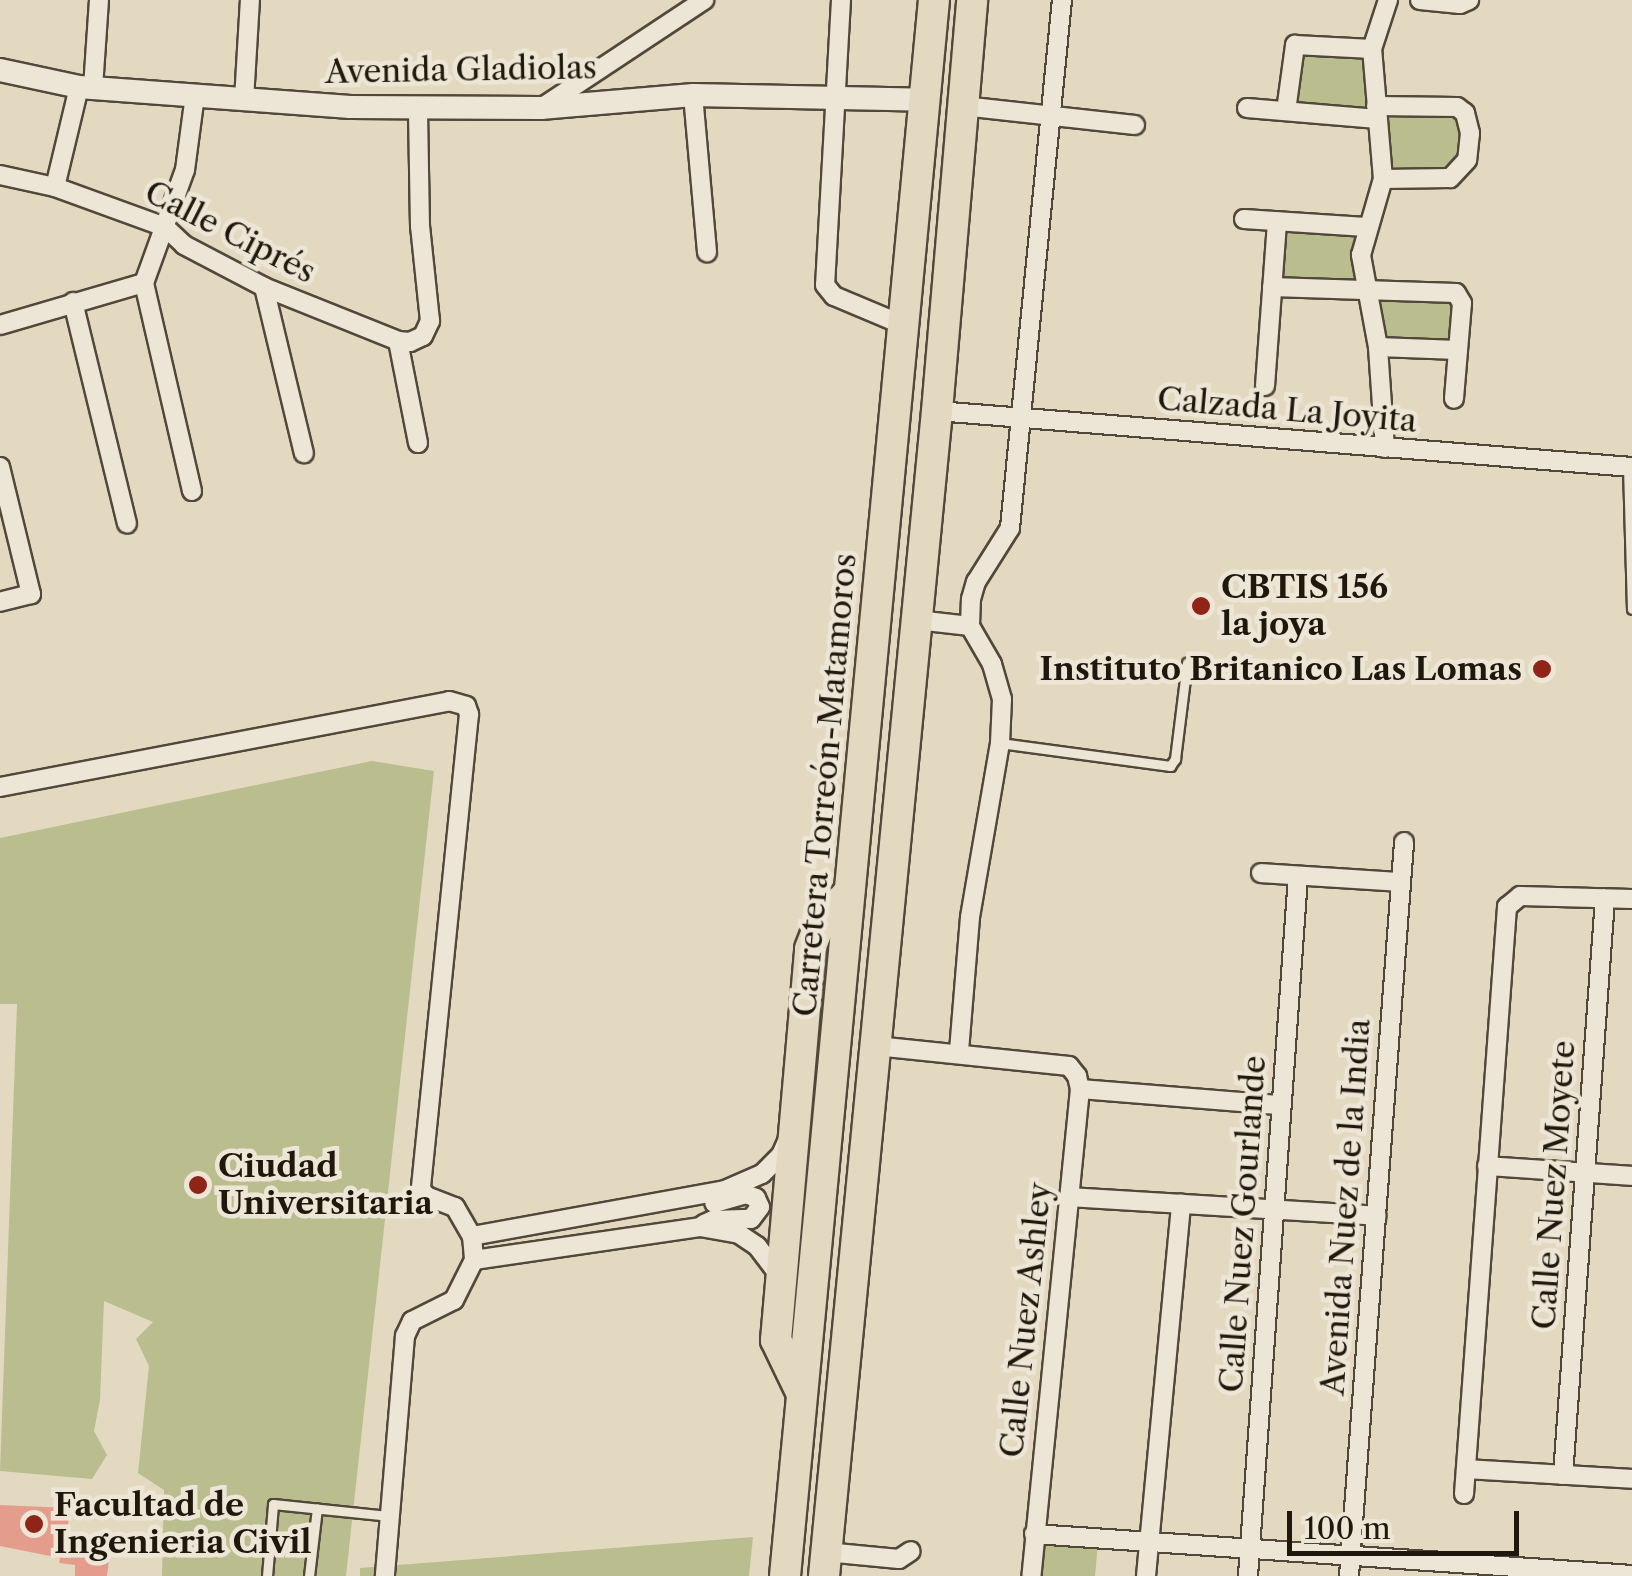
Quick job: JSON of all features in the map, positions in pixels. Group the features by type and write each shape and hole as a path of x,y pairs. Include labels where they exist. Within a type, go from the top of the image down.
{"highway":[{"name":"Carretera Torreón-Matamoros","path":"786,1576 934,0"},
{"path":"825,1564 937,411 972,0"},
{"path":"964,95 982,0"},
{"path":"924,108 928,164 917,386 937,411"},
{"path":"802,1395 776,1340 810,949 818,928 850,892"}],"street":[{"path":"55,186 86,87 99,0"},
{"path":"244,100 250,0"},
{"path":"541,108 704,0"},
{"path":"841,0 827,289 903,324"},
{"path":"960,1051 970,917 1000,744 998,680 970,626 976,582 1010,528 1062,0"},
{"path":"1384,448 1378,346 1360,268 1366,227 1383,179 1372,49 1388,0"},
{"path":"1420,0 1464,2"},
{"path":"1286,111 1295,45 1372,49"},
{"name":"Avenida Gladiolas","path":"0,70 86,87 244,100 418,108 541,108 693,95 836,98 924,108"},
{"path":"192,491 144,282 185,170 195,95"},
{"path":"693,95 707,252"},
{"path":"964,95 1051,116 1135,124"},
{"path":"1248,108 1377,113 1457,107 1464,113 1470,133 1467,160 1450,178 1383,179"},
{"path":"418,108 428,330 418,340 398,341 418,443"},
{"name":"Calle Ciprés","path":"0,176 55,186 166,227 184,245 264,287 398,341"},
{"path":"1244,218 1277,228 1366,227"},
{"path":"1265,386 1277,228"},
{"path":"0,324 144,282"},
{"path":"264,287 304,453"},
{"path":"1272,287 1459,295 1454,399"},
{"path":"73,302 127,524"},
{"path":"1378,346 1458,350"},
{"name":"Calzada La Joyita","path":"937,411 1630,466"},
{"path":"0,602 32,594 1,474"},
{"path":"917,620 970,626"},
{"path":"0,787 449,701 466,706 421,1189 426,1196 455,1207 472,1236 474,1260 454,1300 412,1322 406,1336 385,1576"},
{"name":"Avenida Nuez de la India","path":"1348,1576 1404,842"},
{"path":"1261,874 1401,882"},
{"name":"Calle Nuez Gourlande","path":"1248,1576 1298,876"},
{"path":"1464,1494 1507,907 1520,896 1632,900"},
{"name":"Calle Nuez Moyete","path":"1562,1475 1605,899"},
{"path":"876,1046 960,1051 1069,1066 1078,1080 1282,1104"},
{"name":"Calle Nuez Ashley","path":"1031,1576 1078,1080"},
{"path":"472,1236 725,1190 762,1174 781,1155 794,1125"},
{"path":"1488,1166 1632,1176"},
{"path":"690,1196 709,1204 746,1194 756,1198 760,1207 751,1220 713,1220 700,1227"},
{"path":"1069,1197 1376,1216"},
{"path":"1146,1576 1181,1204"},
{"path":"474,1260 700,1227 739,1234 757,1246 781,1279"},
{"path":"1466,1469 1632,1479"},
{"path":"1034,1534 1350,1554 1455,1570 1632,1575"},
{"path":"825,1564 900,1559 911,1550"}],"lane":[{"path":"1630,466 1632,608"},
{"path":"1000,744 1170,766 1175,759 1187,663"},
{"path":"267,1576 273,1504 390,1516"},
{"path":"310,1576 317,1508"}],"green space":[{"path":"1298,48 1370,51 1373,115 1289,108"},
{"path":"1379,109 1455,109 1467,132 1459,170 1386,177"},
{"path":"1280,223 1362,229 1362,288 1276,285"},
{"path":"1370,293 1453,294 1456,347 1381,344"},
{"name":"Ciudad Universitaria","path":"372,761 434,771 346,1576 162,1576 164,1490 138,1473 149,1366 136,1339 153,1322 104,1301 100,1400 94,1431 107,1455 92,1479 0,1471 17,1004 0,1004 0,838"},
{"path":"753,1537 749,1576 360,1576 360,1568"},
{"path":"1040,1539 1098,1543 1095,1576 1037,1576"}],"building":[{"name":"Facultad de Ingenieria Civil","path":"0,1505 70,1508 66,1541 91,1540 90,1553 110,1553 107,1576 75,1576 75,1565 59,1563 60,1558 0,1546"}],"place":[{"name":"CBTIS 156 la joya","path":"1201,606"},
{"name":"Instituto Britanico Las Lomas","path":"1542,669"},
{"name":"Ciudad Universitaria","path":"198,1185"},
{"name":"Facultad de Ingenieria Civil","path":"34,1524"}]}
